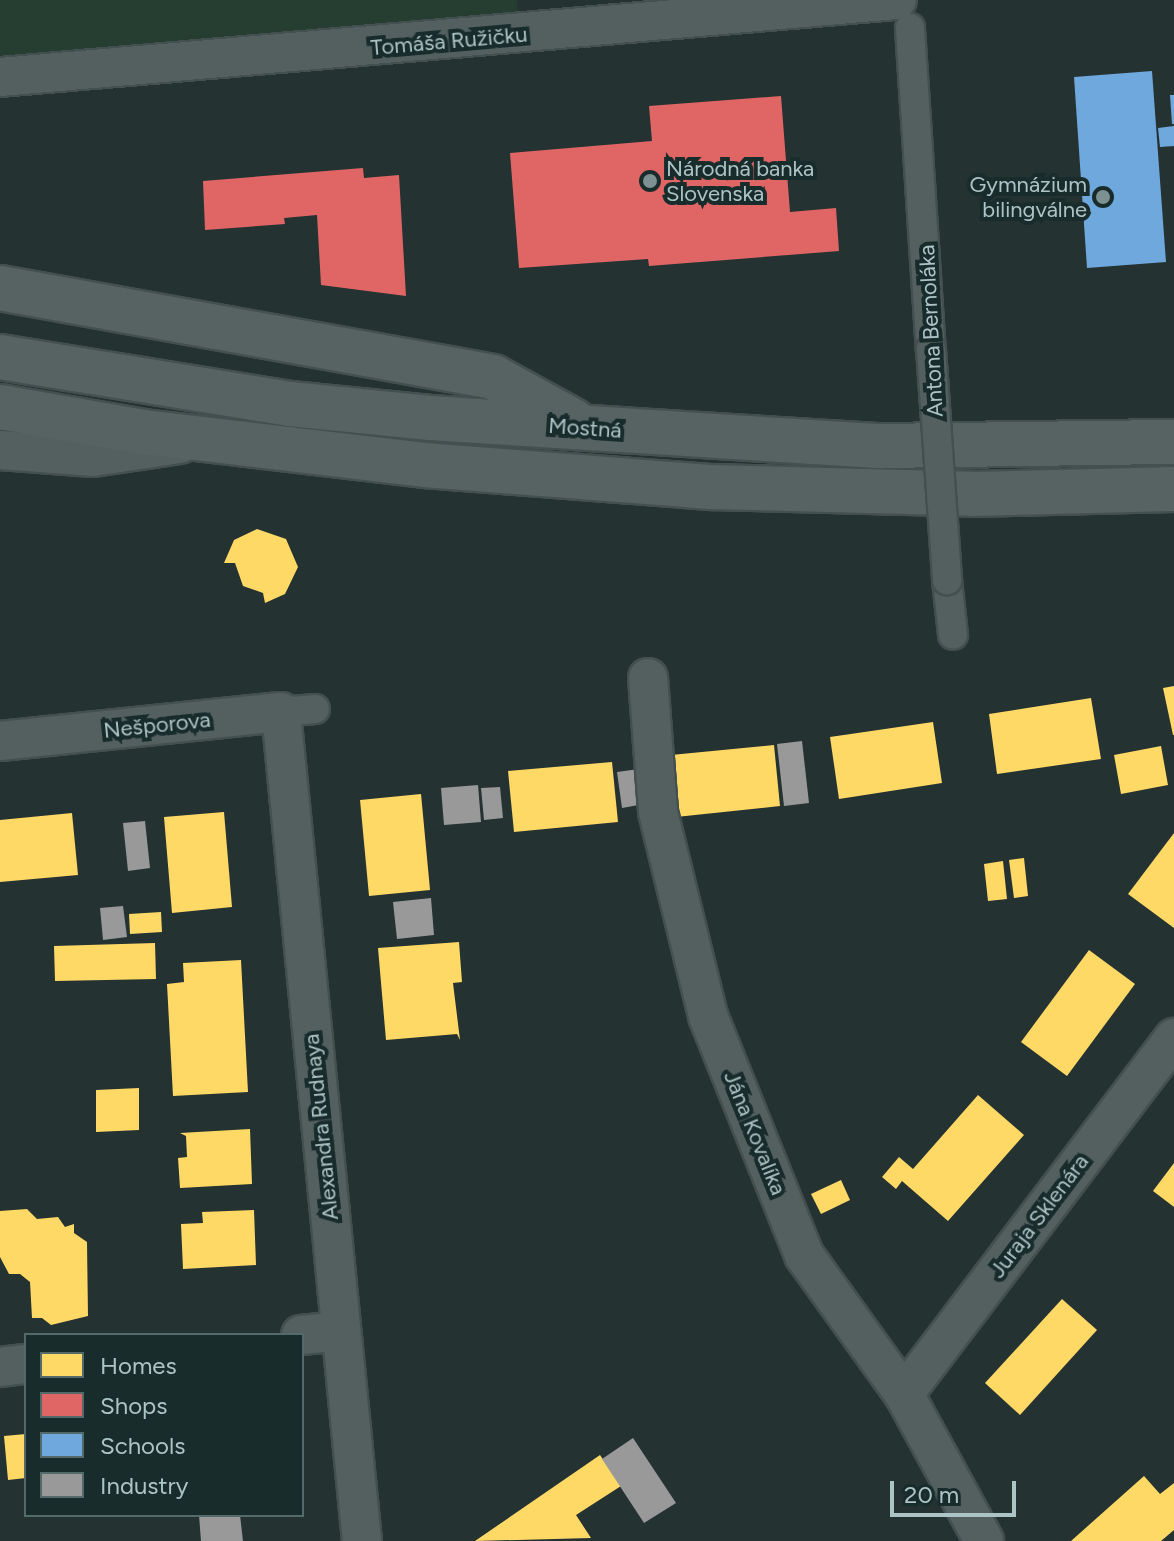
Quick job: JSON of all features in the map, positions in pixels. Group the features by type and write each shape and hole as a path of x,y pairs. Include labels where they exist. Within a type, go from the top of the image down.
{"main road":[{"path":"0,288 493,377 586,428"},
{"name":"Mostná","path":"0,357 290,404 586,428 880,446 1174,442"},
{"path":"0,407 208,439 424,465 713,487 973,494 1174,489"}],"street":[{"name":"Tomáša Ružičku","path":"0,77 904,14"},
{"name":"Antona Bernoláka","path":"904,14 953,635"},
{"path":"0,450 93,457 208,439"},
{"name":"Jána Kovalíka","path":"648,678 658,812 708,1016 804,1255 904,1394 984,1541"},
{"name":"Nešporova","path":"0,741 298,711"},
{"name":"Alexandra Rudnaya","path":"298,711 341,1331 362,1541"},
{"name":"Juraja Sklenára","path":"904,1394 1174,1038"},
{"path":"304,1335 341,1331"},
{"path":"0,1367 24,1364"}],"green space":[{"path":"0,0 517,0 518,19 0,59"}],"building: Homes":[{"path":"257,529 286,539 298,567 285,594 265,603 263,593 243,586 235,563 224,563 234,540"},
{"path":"1174,686 1174,735 1173,735 1163,688"},
{"path":"1091,698 1101,759 997,774 989,714"},
{"path":"933,722 942,783 839,799 830,737"},
{"path":"774,745 780,806 676,817 671,755"},
{"path":"1161,746 1168,785 1121,794 1114,755"},
{"path":"612,762 618,822 514,832 508,771"},
{"path":"421,794 430,890 369,896 360,800"},
{"path":"224,812 232,907 172,913 164,817"},
{"path":"72,813 78,875 0,882 0,820"},
{"path":"1174,833 1174,928 1128,894"},
{"path":"1024,858 1028,896 1014,898 1009,860"},
{"path":"1003,861 1007,899 988,901 984,864"},
{"path":"161,912 162,932 130,934 129,914"},
{"path":"459,942 462,982 453,983 460,1040 457,1034 386,1040 378,948"},
{"path":"155,943 156,979 55,981 54,946"},
{"path":"1089,950 1135,984 1067,1076 1021,1042"},
{"path":"241,960 248,1092 173,1096 167,984 184,982 183,963"},
{"path":"139,1088 139,1130 96,1132 96,1090"},
{"path":"978,1095 1024,1135 948,1221 902,1181 896,1189 882,1177 899,1157 913,1169"},
{"path":"250,1129 252,1184 180,1188 178,1158 187,1157 186,1136 180,1133"},
{"path":"1174,1163 1174,1207 1153,1191"},
{"path":"841,1180 850,1200 821,1214 811,1194"},
{"path":"27,1209 37,1219 58,1217 65,1227 74,1224 74,1233 87,1242 88,1316 51,1325 42,1318 32,1318 30,1282 20,1274 9,1274 0,1257 0,1211"},
{"path":"254,1210 256,1265 183,1269 181,1224 203,1223 202,1212"},
{"path":"1062,1299 1097,1330 1020,1415 985,1383"},
{"path":"24,1434 24,1478 8,1480 4,1436"},
{"path":"600,1455 621,1486 576,1515 591,1538 475,1541"},
{"path":"1144,1476 1160,1494 1174,1483 1174,1530 1161,1541 1071,1541"}],"building: Shops":[{"name":"Národná banka Slovenska","path":"781,96 790,212 836,208 839,251 649,266 648,259 519,268 510,153 652,141 649,106"},
{"path":"363,168 364,178 399,175 406,296 321,285 317,215 284,218 285,224 205,230 203,181"}],"building: Schools":[{"path":"1152,71 1166,262 1087,268 1074,77"},
{"path":"1170,95 1174,95 1174,124 1172,124"},
{"path":"1174,126 1174,146 1160,147 1158,128"}],"building: Industry":[{"path":"802,741 809,803 784,806 777,744"},
{"path":"639,769 644,804 622,808 617,772"},
{"path":"478,785 481,822 444,825 441,788"},
{"path":"500,787 503,818 484,820 481,788"},
{"path":"145,821 150,868 128,871 123,823"},
{"path":"431,898 434,935 397,939 393,902"},
{"path":"123,906 127,937 103,940 100,908"},
{"path":"633,1438 676,1503 644,1523 602,1459"},
{"path":"199,1517 240,1517 243,1541 201,1541"}],"place":[{"name":"Národná banka Slovenska","path":"650,181"},
{"name":"Gymnázium bilingválne","path":"1103,197"}]}
